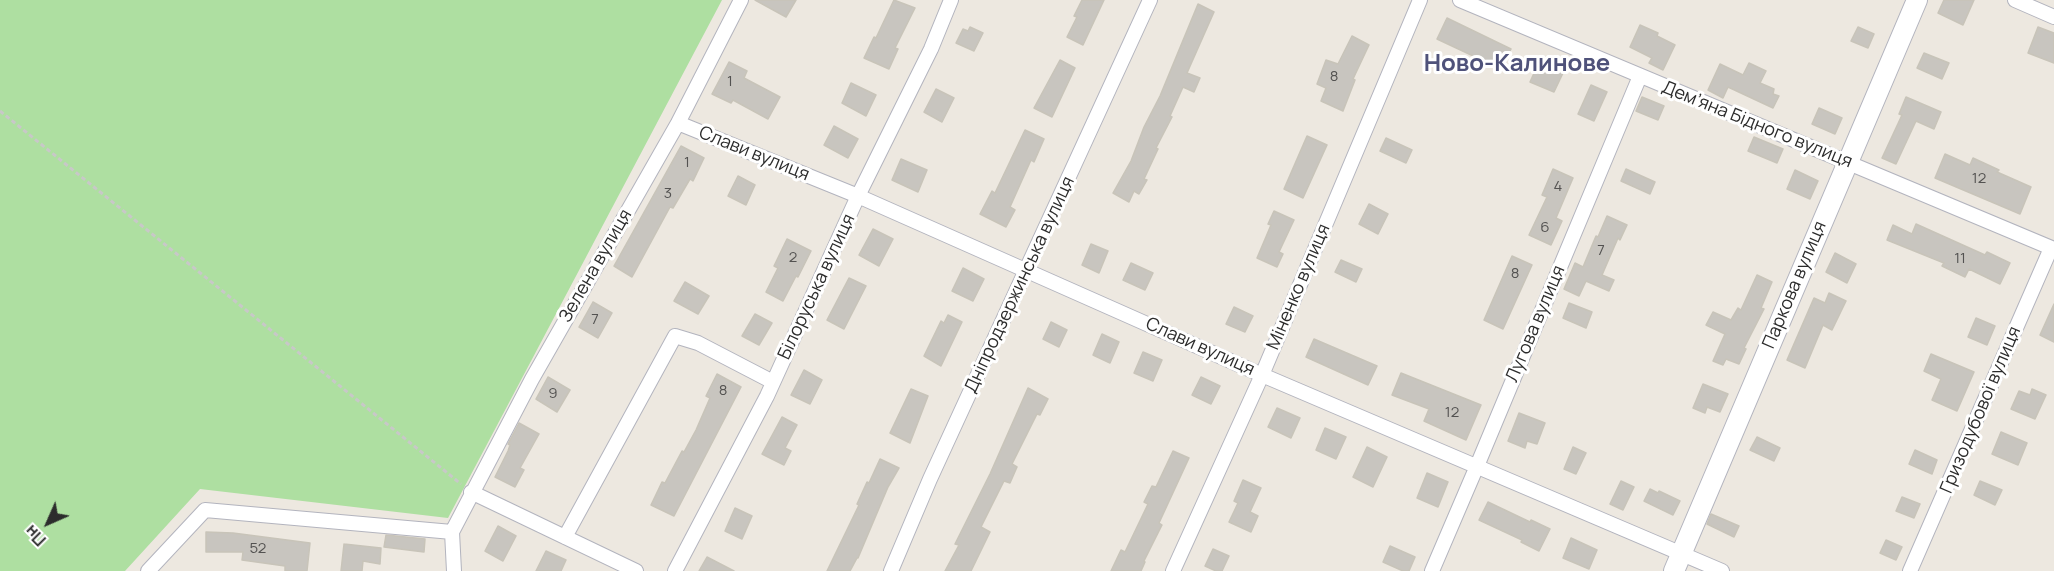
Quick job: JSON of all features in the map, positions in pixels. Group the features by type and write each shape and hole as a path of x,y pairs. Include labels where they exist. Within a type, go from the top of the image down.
{"street":[{"name":"Зелена вулиця","path":"454,571 452,532 471,492 531,379 678,123 741,0"},
{"name":"Білоруська вулиця","path":"675,571 773,382 858,196 931,49 951,0"},
{"name":"Дніпродзержинська вулиця","path":"891,571 930,479 1150,0"},
{"name":"Міненко вулиця","path":"1173,571 1262,375 1420,0"},
{"name":"Дем’яна Бідного вулиця","path":"1460,0 2052,249"},
{"name":"Паркова вулиця","path":"1678,562 1917,0"},
{"path":"2015,0 2054,17"},
{"name":"Лугова вулиця","path":"1432,571 1640,76"},
{"name":"Слави вулиця","path":"678,123 858,196 1262,375 1477,466 1678,562 1722,571"},
{"name":"Гризодубової вулиця","path":"1910,571 2052,249"},
{"path":"565,537 675,336 698,343 773,382"},
{"path":"471,492 636,571"},
{"path":"148,571 206,510 452,532"}],"path":[{"path":"0,111 471,492"}],"green space":[{"path":"0,0 722,0 448,518 200,489 125,571 0,571"}],"building":[{"path":"755,0 796,0 786,17"},
{"path":"894,0 915,8 895,48 898,49 889,69 864,58"},
{"path":"1082,0 1104,0 1083,45 1067,37"},
{"path":"1944,0 1974,0 1963,25 1938,13"},
{"path":"1198,4 1214,12 1187,73 1200,78 1194,92 1183,87 1144,179 1147,180 1139,194 1134,191 1129,202 1113,193 1131,161"},
{"path":"1447,18 1511,49 1501,69 1437,39"},
{"path":"1640,25 1658,33 1657,36 1675,45 1663,70 1649,63 1652,58 1630,47"},
{"path":"970,27 983,33 974,51 956,43 963,29 968,31"},
{"path":"1858,27 1874,34 1868,48 1851,41"},
{"path":"2038,27 2054,33 2054,63 2028,53"},
{"path":"1352,36 1369,45 1353,79 1355,80 1343,111 1321,101 1326,88 1317,84 1326,60 1338,64"},
{"path":"1924,53 1949,63 1942,79 1917,68"},
{"path":"1060,60 1075,68 1052,117 1034,108"},
{"path":"729,62 747,71 744,78 780,97 768,119 733,100 731,103 712,94"},
{"path":"1539,62 1563,73 1554,92 1530,82"},
{"path":"1749,63 1766,71 1760,83 1774,89 1773,94 1779,96 1773,108 1728,87 1723,98 1708,90 1720,64 1743,75"},
{"path":"851,83 876,95 866,116 842,103"},
{"path":"1591,85 1607,92 1594,121 1578,114"},
{"path":"936,89 954,98 942,122 924,112"},
{"path":"1642,97 1664,106 1658,120 1636,111"},
{"path":"1906,97 1941,112 1934,129 1916,121 1896,164 1882,158 1902,115 1899,114"},
{"path":"1819,108 1842,118 1835,134 1812,124"},
{"path":"834,126 858,139 848,158 824,145"},
{"path":"1025,130 1044,139 1034,162 1031,160 1010,207 1015,210 1006,227 980,214 992,191 995,193"},
{"path":"1307,136 1327,145 1303,198 1284,189"},
{"path":"1754,137 1783,149 1777,163 1748,151"},
{"path":"1386,138 1412,150 1406,163 1380,151"},
{"path":"681,146 704,158 693,181 690,179 673,208 670,207 632,277 614,266"},
{"path":"1945,154 1970,165 1973,158 2031,187 2020,214 1935,178"},
{"path":"901,159 927,170 918,192 892,180"},
{"path":"1553,169 1573,178 1556,218 1562,221 1551,245 1529,235 1547,197 1542,195"},
{"path":"1626,169 1655,182 1650,194 1621,181"},
{"path":"1795,170 1818,181 1810,199 1787,189"},
{"path":"738,176 755,185 746,205 728,196"},
{"path":"1369,204 1388,214 1378,234 1359,224"},
{"path":"1274,211 1294,220 1279,252 1283,254 1277,267 1257,258 1271,225 1268,224"},
{"path":"1607,216 1627,225 1620,240 1618,238 1602,275 1614,280 1609,291 1586,281 1579,296 1564,289 1575,263 1583,267"},
{"path":"1916,224 1985,255 1987,252 2010,263 2000,284 1969,269 1965,277 1942,266 1944,263 1887,240 1893,225 1912,234"},
{"path":"873,229 893,239 879,266 859,255"},
{"path":"787,239 811,251 783,301 766,292 778,268 774,266"},
{"path":"1091,244 1108,251 1099,273 1082,265"},
{"path":"1835,253 1856,264 1847,283 1826,272"},
{"path":"1512,256 1532,265 1503,329 1484,320"},
{"path":"1341,260 1362,269 1356,282 1335,272"},
{"path":"1131,263 1153,273 1145,290 1123,280"},
{"path":"963,268 984,279 973,301 952,291"},
{"path":"1757,275 1772,282 1761,308 1764,309 1744,348 1746,349 1739,364 1726,359 1723,365 1713,361 1725,334 1706,325 1713,312 1731,320 1738,308 1741,310"},
{"path":"849,278 866,286 844,329 827,320"},
{"path":"685,282 709,296 698,314 674,301"},
{"path":"1829,293 1846,301 1832,330 1823,325 1805,368 1787,360 1814,298 1825,303"},
{"path":"593,302 612,313 598,338 579,327"},
{"path":"1569,303 1592,312 1586,328 1563,318"},
{"path":"2054,304 2054,342 2040,335"},
{"path":"1234,307 1253,316 1245,332 1226,324"},
{"path":"755,314 772,323 759,345 742,336"},
{"path":"948,315 962,322 941,366 924,356 941,321 944,323"},
{"path":"1976,318 1995,326 1987,345 1968,337"},
{"path":"1051,322 1067,330 1059,347 1043,339"},
{"path":"1102,334 1119,342 1110,363 1093,355"},
{"path":"1314,339 1377,366 1368,385 1306,357"},
{"path":"1143,352 1162,360 1153,381 1134,373"},
{"path":"1931,354 1974,372 1957,411 1932,400 1941,379 1924,371"},
{"path":"804,370 822,380 810,404 791,395"},
{"path":"1401,373 1481,405 1466,440 1424,421 1429,409 1392,395"},
{"path":"717,374 741,387 674,516 651,505 662,482 665,483 696,430 710,398 706,396"},
{"path":"548,377 570,390 557,412 536,399"},
{"path":"1201,377 1220,386 1211,404 1192,395"},
{"path":"1703,384 1728,394 1720,412 1707,407 1705,413 1693,408"},
{"path":"1028,388 1048,399 1040,415 1037,414 1012,464 1017,467 1010,483 1004,481 981,527 990,532 971,571 945,571 959,545 955,544 990,474"},
{"path":"911,389 928,396 910,443 890,433"},
{"path":"2032,389 2046,395 2035,419 2011,409 2019,391 2030,395"},
{"path":"1277,408 1300,418 1291,438 1268,427"},
{"path":"1519,413 1545,423 1537,444 1527,441 1525,448 1508,441"},
{"path":"782,417 797,425 785,448 791,451 784,465 762,454"},
{"path":"519,423 539,434 520,468 524,470 515,487 495,477"},
{"path":"1325,428 1346,437 1336,459 1316,450"},
{"path":"2001,432 2027,443 2018,465 1992,454"},
{"path":"1757,437 1780,448 1774,461 1750,450"},
{"path":"1367,447 1387,457 1373,487 1353,477"},
{"path":"1573,447 1586,453 1576,474 1564,469"},
{"path":"1915,450 1937,460 1932,474 1909,464"},
{"path":"1173,451 1189,458 1159,523 1162,525 1141,571 1111,571 1121,550 1125,552 1148,504 1144,502 1152,486 1156,487"},
{"path":"880,459 899,468 888,487 858,558 850,571 827,571 859,505 857,504 867,482 869,483"},
{"path":"1427,473 1448,482 1438,507 1417,498"},
{"path":"1243,480 1261,488 1250,512 1258,516 1251,532 1229,522 1238,503 1234,501"},
{"path":"1621,481 1634,487 1623,510 1610,504"},
{"path":"1980,481 2002,490 1995,505 1974,495"},
{"path":"1650,489 1680,501 1673,515 1644,501"},
{"path":"1902,497 1920,504 1914,518 1896,511"},
{"path":"1488,502 1550,529 1539,551 1521,542 1522,540 1479,520"},
{"path":"735,508 752,516 742,539 725,531"},
{"path":"1711,514 1739,526 1734,537 1707,524"},
{"path":"498,526 516,536 503,561 485,551"},
{"path":"206,532 233,533 310,543 307,571 285,571 285,566 242,560 243,552 206,552"},
{"path":"386,535 425,539 424,552 384,547"},
{"path":"1571,538 1597,550 1589,569 1563,558"},
{"path":"1886,540 1902,547 1896,560 1880,553"},
{"path":"344,544 381,548 380,564 363,561 362,571 341,571"},
{"path":"1390,546 1415,557 1409,571 1403,571 1383,562"},
{"path":"1213,549 1229,556 1222,571 1205,566"},
{"path":"546,551 566,560 561,571 536,571"},
{"path":"707,557 734,571 699,571"}],"district":[{"name":"Ново-Калинове","path":"1517,64"}]}
